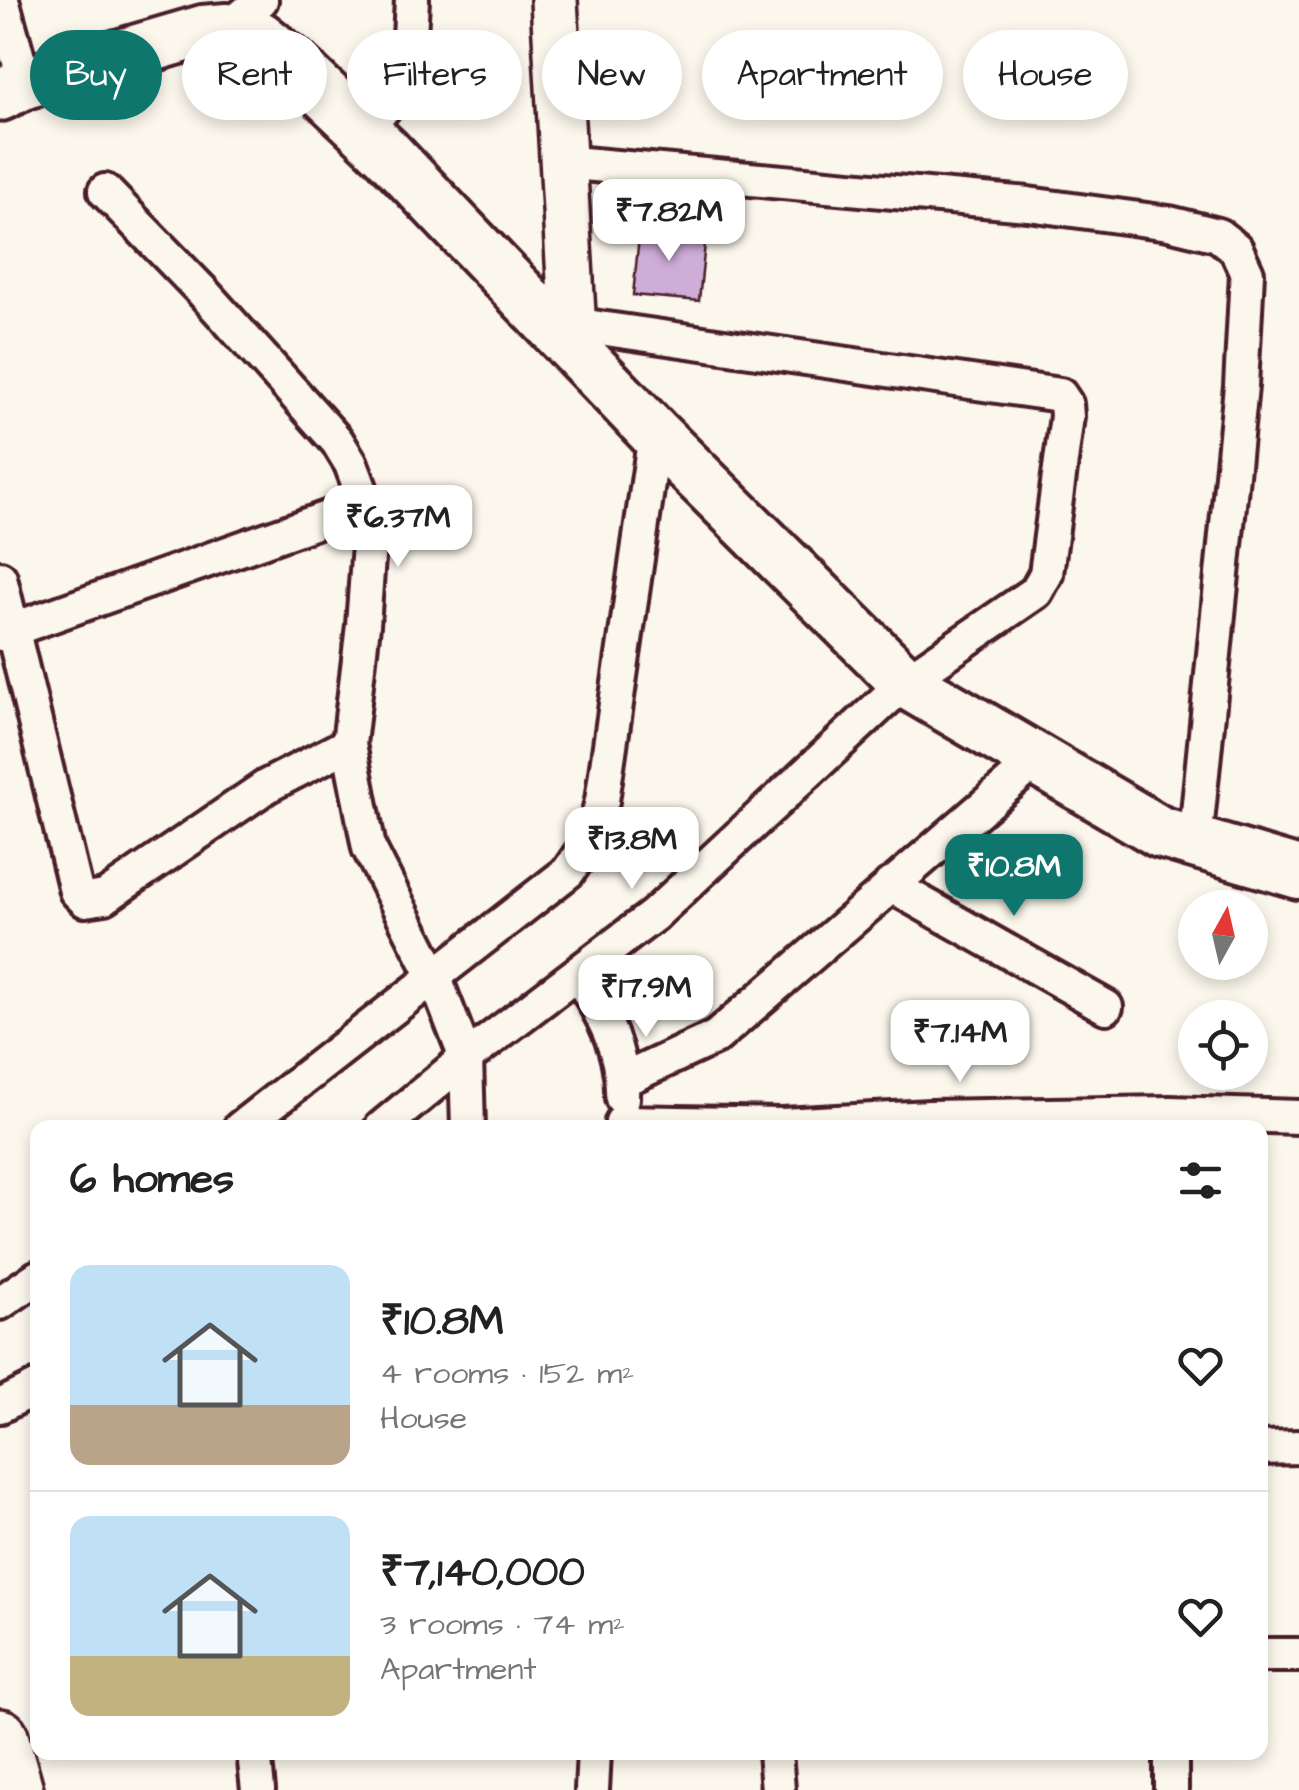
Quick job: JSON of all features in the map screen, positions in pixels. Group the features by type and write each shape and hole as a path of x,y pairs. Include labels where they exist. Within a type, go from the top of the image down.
{"highway":[{"path":"0,1737 15,1790"}],"main road":[{"path":"13,89 203,31 244,14 260,37 364,132 573,337 655,434 905,682 1160,832 1299,873"}],"street":[{"path":"2,0 13,89"},
{"path":"364,132 408,74 412,0"},
{"path":"392,1120 654,914 905,682 1036,592 1046,574 1067,416 1066,404 1060,396 573,337 554,0"},
{"path":"561,162 1046,206 1169,222 1218,236 1236,249 1247,273 1241,386 1195,843"},
{"path":"106,191 337,441 351,464 366,504 370,531 348,744 369,848 434,976 466,1058 468,1120"},
{"path":"250,1120 568,872 593,836 655,434"},
{"path":"8,632 366,504"},
{"path":"0,578 8,632 76,891 86,900 106,898 267,786 348,744"},
{"path":"623,1080 716,1037 1037,760"},
{"path":"890,885 1106,1007"},
{"path":"578,975 609,1025 623,1080 621,1120"},
{"path":"1169,1120 1299,1118"},
{"path":"0,1304 30,1283"},
{"path":"0,1406 30,1391"},
{"path":"1268,1448 1299,1447"},
{"path":"1268,1654 1299,1656"},
{"path":"255,1760 258,1790"},
{"path":"592,1790 594,1760"},
{"path":"776,1760 778,1790"},
{"path":"1170,1760 1172,1790"}],"building":[{"path":"640,227 706,234 699,301 633,295"}]}
